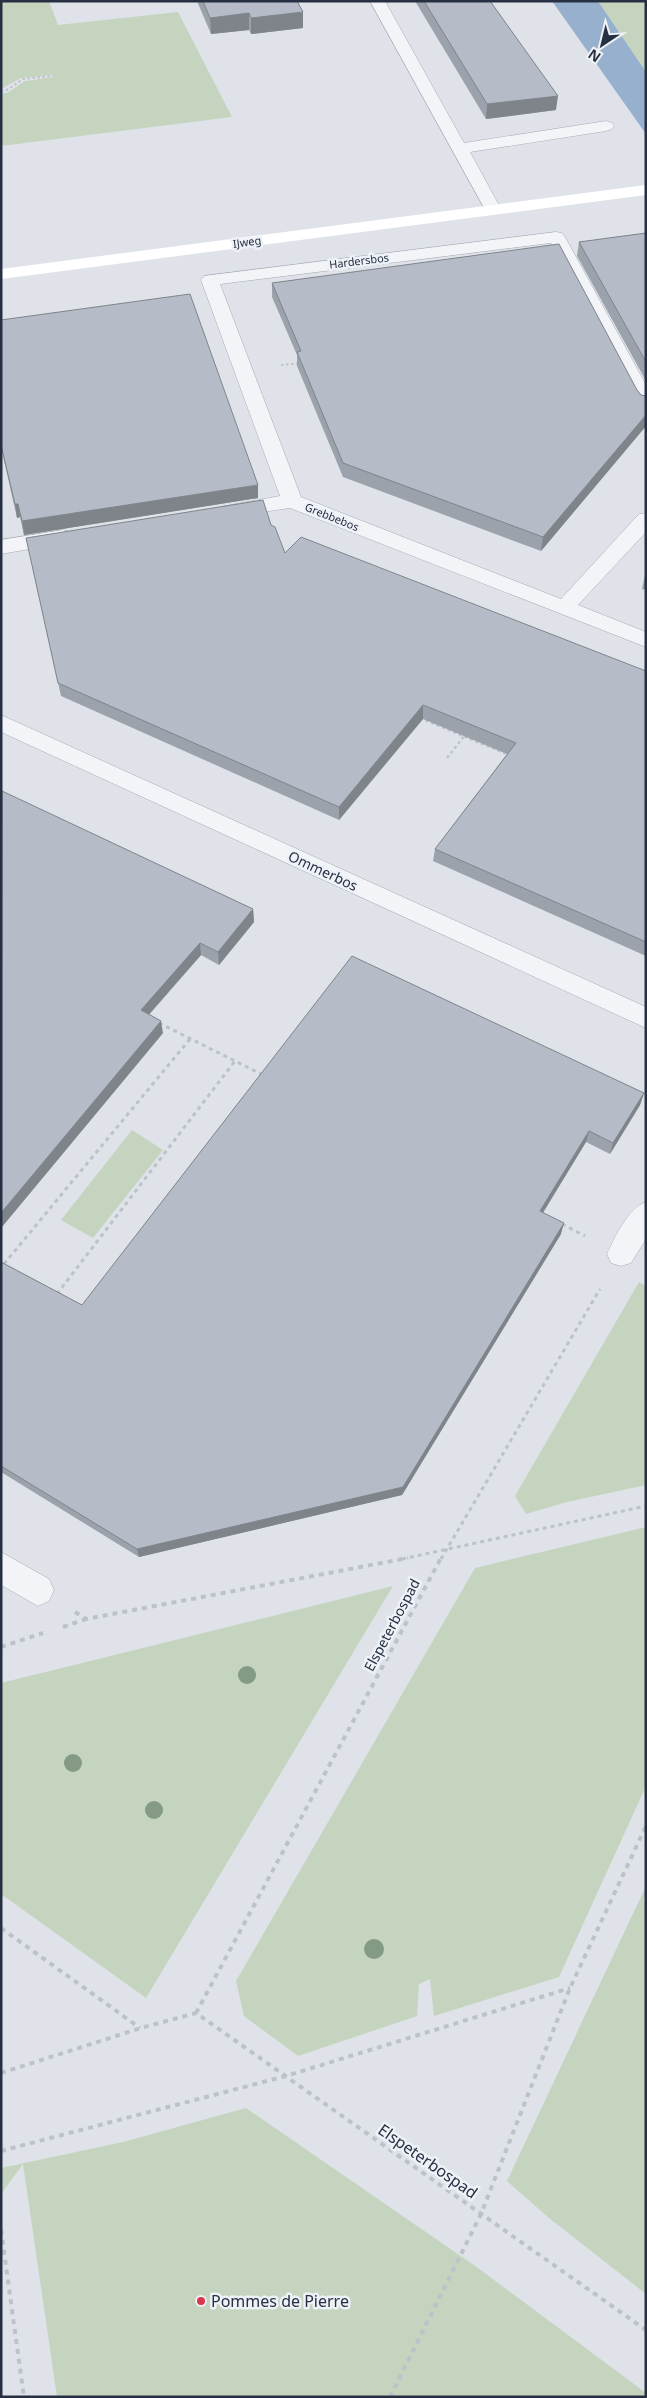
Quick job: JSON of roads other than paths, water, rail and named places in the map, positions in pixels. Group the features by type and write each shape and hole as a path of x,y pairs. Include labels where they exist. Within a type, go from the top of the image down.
{"street":[{"path":"378,1 493,209"},
{"path":"459,149 606,126"},
{"name":"IJweg","path":"1,274 646,190"},
{"name":"Hardersbos","path":"292,501 210,280 556,237 646,402"},
{"name":"Grebbebos","path":"203,515 292,501 646,640"},
{"path":"564,608 646,519"},
{"path":"1,547 78,535"},
{"name":"Ommerbos","path":"1,723 646,1018"},
{"path":"621,1254 646,1214"},
{"path":"1,1567 38,1590"}],"water":[{"path":"552,1 597,1 600,4 646,72 646,134"}],"place":[{"name":"Pommes de Pierre","path":"201,2301"}]}
